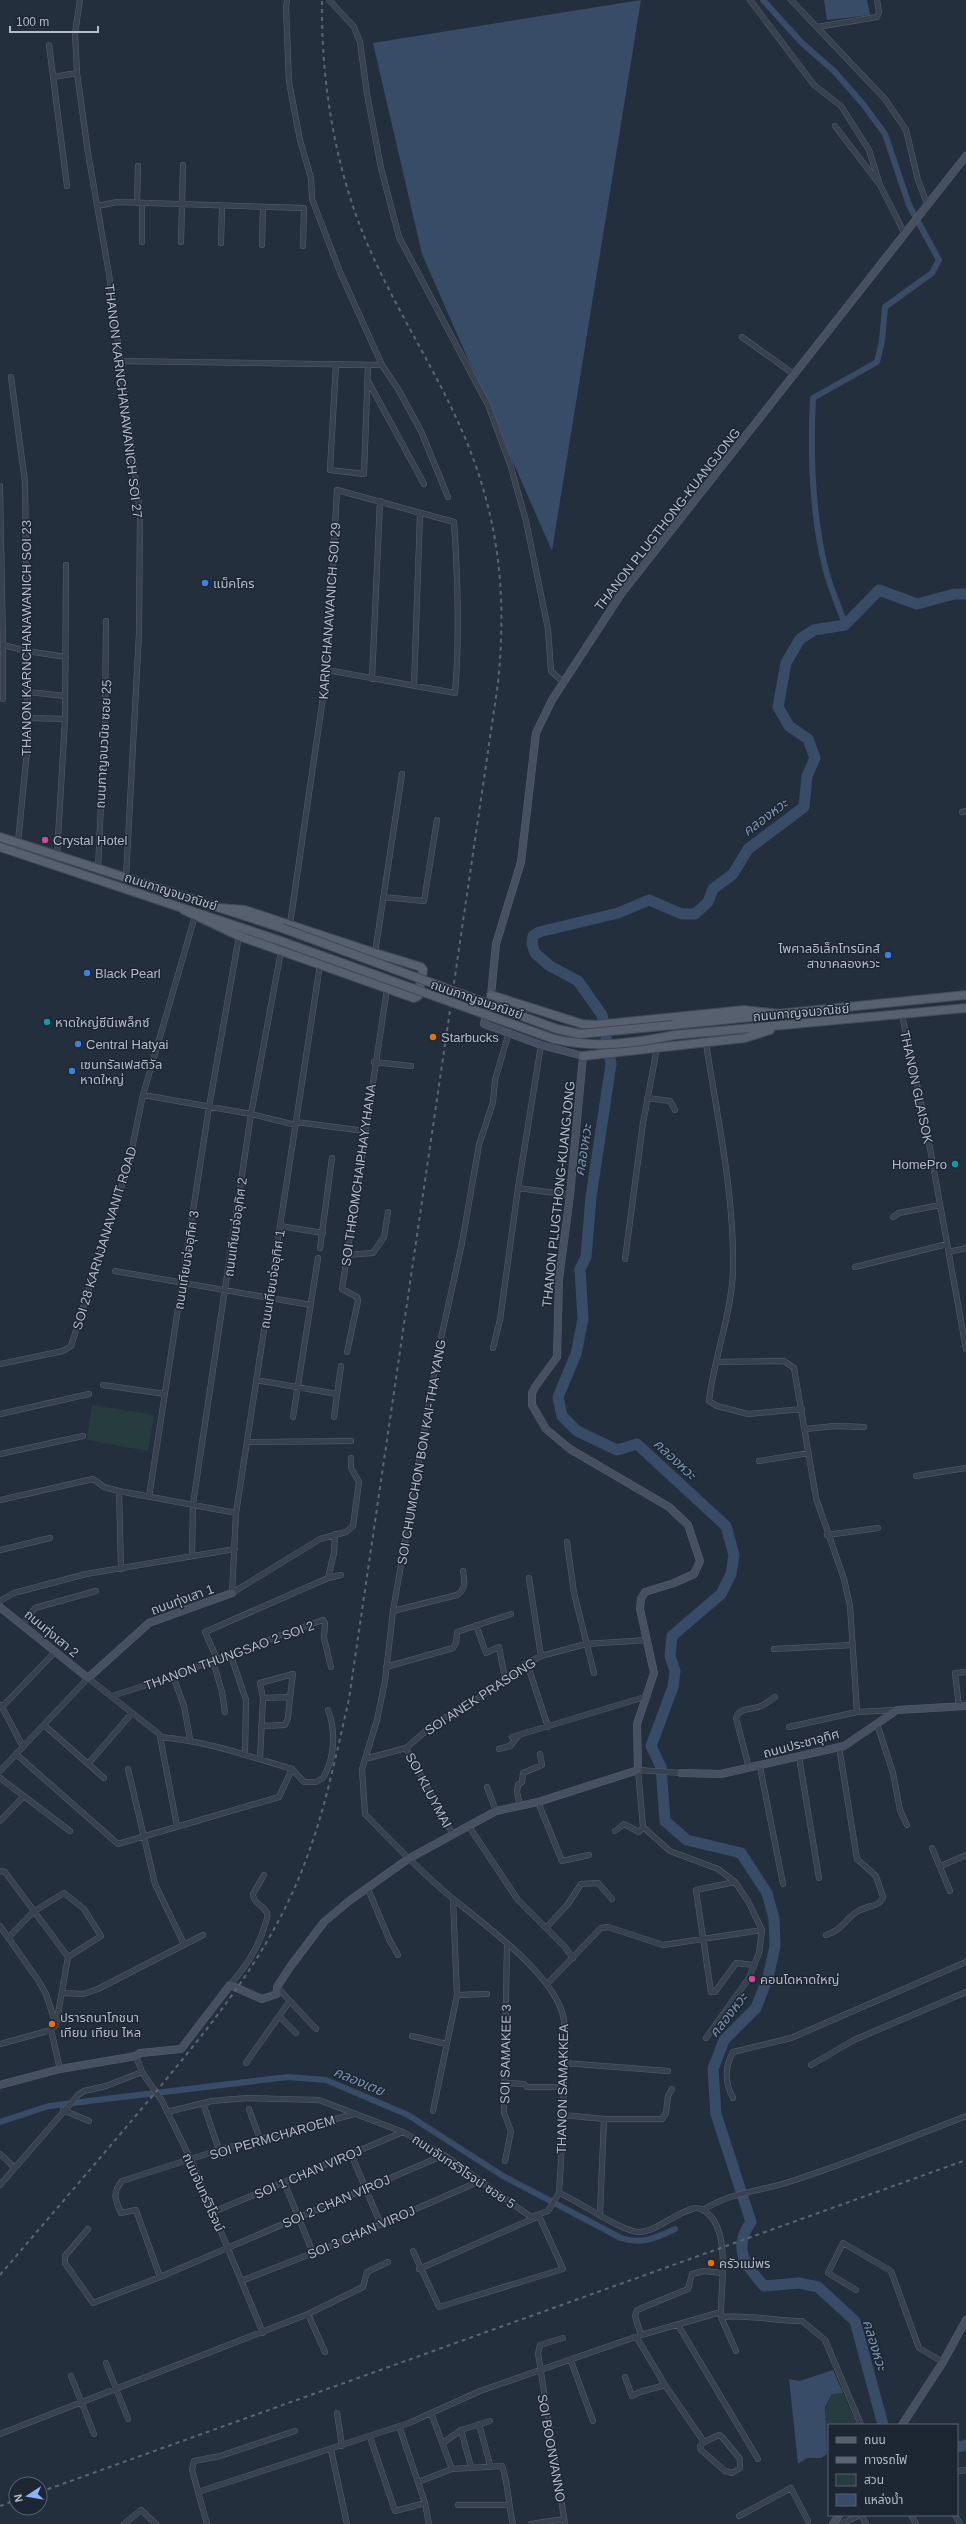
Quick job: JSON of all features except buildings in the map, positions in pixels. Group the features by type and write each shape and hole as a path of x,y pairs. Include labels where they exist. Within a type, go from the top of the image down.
{"main road":[{"name":"ถนนกาญจนวณิชย์","path":"0,837 282,928 557,1029 580,1034 966,995"},
{"name":"ถนนกาญจนวณิชย์","path":"0,849 278,940 546,1036 577,1044 601,1046 675,1035 966,1008"},
{"path":"184,910 239,936 386,988 417,997 423,968 375,954 245,910 220,908"},
{"path":"491,995 582,1024 596,1025 613,1022 744,1010 781,1014"},
{"path":"583,1056 745,1038 782,1026"}],"street":[{"name":"THANON KARNCHANAWANICH SOI 27","path":"80,0 75,33 77,73 109,274 118,361 140,513 138,633 126,878"},
{"path":"287,0 286,45 289,82 300,140 311,178 312,199 340,272 382,365 398,389 421,431 448,497"},
{"path":"329,0 350,22 359,36 367,94 378,154 399,237 488,405 510,464 526,521 548,629 551,671 564,682"},
{"path":"750,0 814,85 841,106 869,150 880,185 905,234"},
{"path":"817,27 877,17 879,12 877,0"},
{"path":"793,1 885,99 906,130 918,180 928,206"},
{"path":"49,45 67,186"},
{"path":"53,77 77,73"},
{"path":"835,126 880,185"},
{"name":"THANON PLUGTHONG-KUANGJONG","path":"638,1770 637,1724 648,1696 654,1673 640,1609 641,1599 645,1592 674,1583 694,1574 700,1561 688,1525 669,1507 570,1449 546,1429 532,1405 532,1393 535,1387 557,1358 559,1279 570,1195 583,1056 541,1045 484,1024 491,995 496,944 521,862 536,733 564,682 621,594 966,156"},
{"path":"181,242 183,165"},
{"path":"138,166 142,242"},
{"path":"97,206 117,202 304,208 303,246"},
{"path":"221,243 222,206"},
{"path":"262,244 263,207"},
{"path":"742,337 795,375"},
{"path":"118,361 382,365"},
{"path":"336,364 330,470 364,474 368,365"},
{"name":"THANON KARNCHANAWANICH SOI 23","path":"11,377 26,482 28,741 18,842"},
{"path":"368,380 424,484"},
{"path":"0,486 3,699"},
{"name":"KARNCHANAWANICH SOI 29","path":"290,924 327,670 337,490 380,501 420,514 454,522 459,632 455,693 414,686"},
{"path":"372,679 380,501"},
{"path":"327,670 414,686 420,514"},
{"path":"57,855 65,719 66,564"},
{"name":"ถนนกาญจนวนิช ซอย 25","path":"98,868 106,713 106,620"},
{"path":"3,645 27,651 66,657"},
{"path":"28,692 65,696"},
{"path":"28,718 65,719"},
{"path":"375,954 402,774"},
{"path":"383,897 424,901 437,820"},
{"name":"SOI 28 KARNJANAVANIT ROAD","path":"0,1364 67,1349 71,1346 129,1163 143,1095 196,916"},
{"name":"ถนนเทียนจ่ออุทิศ 3","path":"149,1497 209,1107 239,936"},
{"name":"ถนนเทียนจ่ออุทิศ 2","path":"192,1554 193,1504 251,1114 281,951"},
{"name":"ถนนเทียนจ่ออุทิศ 1","path":"232,1593 236,1513 320,965"},
{"name":"SOI THROMCHAIPHAYYHANA","path":"347,1352 359,1303 357,1297 342,1290 363,1159 374,1062 386,988"},
{"name":"THANON GLAISOK","path":"902,1015 926,1126 966,1349"},
{"name":"SOI CHUMCHON BON KAI-THA YANG","path":"408,1859 365,1814 362,1769 377,1720 386,1667 392,1611 438,1352 462,1243 479,1144 493,1102 495,1080 509,1032"},
{"path":"706,1043 727,1184 733,1267 710,1391 711,1404 754,1414 802,1409"},
{"path":"493,1348 500,1320 518,1188 541,1045"},
{"path":"626,1259 647,1098 657,1048"},
{"path":"374,1062 411,1066"},
{"path":"143,1095 296,1123 365,1131"},
{"path":"647,1098 670,1101 675,1110"},
{"path":"320,1248 332,1158"},
{"path":"518,1188 570,1195"},
{"path":"893,1217 900,1213 940,1205"},
{"path":"347,1255 373,1253 384,1237 388,1212"},
{"path":"280,1226 323,1233"},
{"path":"855,1267 947,1244"},
{"path":"948,1252 966,1248"},
{"path":"293,1418 318,1258"},
{"path":"115,1271 225,1292 311,1305"},
{"path":"716,1362 784,1361 791,1364 794,1368 816,1498 844,1580 850,1606 857,1712"},
{"path":"334,1417 341,1366"},
{"path":"256,1380 337,1394"},
{"path":"102,1385 165,1394"},
{"path":"0,1414 89,1394"},
{"path":"805,1429 835,1426 864,1428"},
{"path":"0,1454 83,1436"},
{"path":"247,1442 351,1441"},
{"path":"759,1461 809,1453"},
{"path":"232,1593 320,1539 346,1532 353,1526 360,1482 351,1468 351,1458"},
{"path":"916,1476 966,1468"},
{"path":"0,1500 93,1479 104,1487 119,1491 236,1513"},
{"path":"119,1491 121,1569"},
{"path":"828,1534 878,1528"},
{"path":"328,1578 334,1553 335,1534"},
{"path":"0,1550 50,1538"},
{"path":"568,1542 574,1593 594,1673"},
{"path":"0,1600 14,1594 86,1574 121,1569 192,1554 235,1549"},
{"path":"392,1611 457,1595 462,1592 464,1586 463,1571"},
{"path":"225,1712 215,1660 205,1632 328,1578 341,1575"},
{"path":"529,1578 541,1656"},
{"path":"23,1624 35,1608 96,1591"},
{"name":"ถนนทุ่งเสา 1","path":"88,1678 149,1623 232,1593"},
{"name":"ถนนทุ่งเสา 2","path":"1,1609 23,1624 88,1678"},
{"path":"386,1667 453,1648 456,1643 456,1632 511,1614"},
{"name":"THANON THUNGSAO 2 SOI 2","path":"112,1696 173,1676 215,1660 231,1656 278,1636 322,1621 325,1622 324,1638 331,1667"},
{"path":"476,1625 486,1653 499,1647 505,1679"},
{"name":"SOI ANEK PRASONG","path":"365,1759 406,1748 434,1724 505,1679 526,1663 541,1656 586,1644 647,1640"},
{"path":"774,1649 852,1645"},
{"path":"23,1747 1,1706 55,1652"},
{"path":"231,1656 246,1700 245,1754"},
{"path":"526,1663 548,1727"},
{"path":"789,1727 857,1712 963,1707 955,1673 966,1672"},
{"path":"260,1759 261,1726 263,1698 260,1682 293,1674 288,1718 285,1725 261,1726"},
{"path":"173,1676 184,1706 190,1740"},
{"path":"0,1771 88,1678 159,1734 178,1826"},
{"path":"512,1737 648,1696"},
{"path":"263,1698 290,1697"},
{"path":"748,1768 736,1718 737,1714 741,1711 760,1706 775,1697"},
{"path":"160,1737 190,1740 245,1754 292,1769 304,1782 316,1782 323,1778 334,1739 333,1725 328,1710"},
{"name":"ถนนประชาอุทิศ","path":"681,1773 721,1774 760,1767 838,1747 877,1724 897,1710"},
{"path":"88,1764 132,1712"},
{"path":"877,1724 893,1773 900,1810 907,1825"},
{"path":"44,1725 104,1778"},
{"path":"499,1749 510,1746 519,1735"},
{"path":"826,1935 838,1931 852,1913 877,1904 883,1897 876,1876 857,1860 838,1747"},
{"name":"SOI KLUYMAI","path":"406,1748 452,1833"},
{"path":"16,1754 118,1844 279,1797 292,1769"},
{"path":"520,1806 516,1792 518,1785 522,1782 523,1772 542,1765 540,1754"},
{"path":"799,1757 819,1878"},
{"path":"760,1767 783,1884"},
{"path":"128,1769 155,1884 184,1944"},
{"path":"638,1770 643,1827 670,1851 718,1869 735,1882 748,1901 762,1930 759,1953 749,1978 706,2038"},
{"path":"230,1985 262,1999 277,1994 277,1987 324,1922 349,1900 408,1859 452,1833 496,1811 538,1802 638,1770 681,1773"},
{"path":"0,1778 23,1797 70,1831"},
{"path":"487,1787 496,1811"},
{"path":"0,1822 23,1797"},
{"path":"538,1802 562,1861 589,1855"},
{"path":"615,1831 624,1824 639,1832 643,1827"},
{"path":"468,1825 518,1900 573,1958"},
{"path":"932,1848 941,1866 950,1891"},
{"path":"941,1866 966,1855"},
{"name":"THANON SAMAKKEA","path":"408,1859 507,1944 547,1984 563,2013 565,2087 559,2194"},
{"path":"0,1871 5,1872 33,1912 68,1957 63,1993 56,2025 51,2030 0,2044"},
{"path":"0,2085 60,2069 136,2056 140,2053 181,2049 250,1961 260,1941 268,1916 265,1910 255,1902 253,1894 264,1875"},
{"path":"546,1928 568,1904 581,1884 598,1882 612,1899"},
{"path":"735,1882 696,1890 711,1993 715,1992 736,1963 754,1965"},
{"path":"368,1888 389,1939 398,1955"},
{"path":"8,1938 33,1912 64,1892 84,1909 101,1936 68,1957"},
{"path":"433,2111 456,1995 453,1899"},
{"path":"0,1926 38,1980 46,1994 56,2025"},
{"path":"547,1984 601,1928 608,1927 663,1946 762,1930"},
{"path":"63,1993 83,1994 94,1990 203,1935"},
{"name":"SOI SAMAKEE 3","path":"505,2161 511,2131 504,2113 506,2088 507,1944"},
{"path":"733,2098 726,2085 728,2062 733,2052 791,2038 966,1962"},
{"path":"277,1987 289,2002 316,2029"},
{"path":"811,2065 854,2040 966,1992"},
{"path":"456,1995 487,1994"},
{"path":"246,2063 289,2002"},
{"path":"279,2016 296,2033"},
{"path":"51,2030 60,2069"},
{"path":"412,2036 446,2044"},
{"name":"ถนนจันทร์วิโรจน์","path":"136,2056 142,2072 153,2086 162,2102 191,2160 263,2333"},
{"path":"564,2064 668,2071"},
{"path":"0,2185 63,2110 78,2095 84,2091 106,2086 142,2072"},
{"path":"506,2088 508,2083 524,2084 527,2087 565,2087"},
{"path":"563,2115 604,2119 662,2119 666,2113 668,2096 672,2089"},
{"name":"ถนนจันทร์วิโรจน์ ซอย 5","path":"167,2112 203,2104 248,2098 286,2097 319,2100 403,2132 444,2155 531,2217 539,2216"},
{"path":"203,2104 219,2150"},
{"path":"249,2109 260,2139"},
{"path":"63,2110 89,2121"},
{"name":"SOI PERMCHAROEM","path":"160,2277 136,2210 121,2213 114,2197 116,2188 122,2181 129,2177 191,2160 219,2150 354,2114"},
{"path":"703,2210 722,2198 789,2182 858,2159 966,2116"},
{"path":"600,2214 604,2119"},
{"name":"SOI 1 CHAN VIROJ","path":"213,2212 403,2132"},
{"path":"0,2154 15,2168"},
{"path":"351,2154 380,2224"},
{"name":"SOI 2 CHAN VIROJ","path":"88,2229 65,2256 65,2263 93,2303 160,2277 444,2155"},
{"name":"SOI 3 CHAN VIROJ","path":"241,2281 313,2253 480,2181"},
{"path":"284,2182 313,2253"},
{"path":"420,2269 539,2216 548,2211 559,2194 600,2214 628,2230 639,2232 650,2229 693,2208 703,2210 716,2224 723,2255 721,2315 736,2351"},
{"path":"413,2251 420,2269 439,2307 563,2269 539,2216"},
{"path":"856,2290 828,2273 843,2243 891,2271 919,2348 943,2362"},
{"path":"0,2434 118,2390 308,2314 363,2287 367,2272 388,2262"},
{"path":"704,2442 665,2385 639,2336 635,2316 637,2310 688,2289 692,2274 704,2271 722,2273"},
{"path":"308,2314 326,2352"},
{"path":"198,2492 292,2460 331,2450 370,2437 431,2413 480,2391 571,2361 639,2336 721,2315 735,2315 781,2321 802,2321 825,2340 861,2424"},
{"path":"903,2423 943,2362 966,2320"},
{"path":"678,2325 758,2459"},
{"name":"SOI BOONVANNO","path":"562,2338 540,2345 538,2353 539,2372 564,2521"},
{"path":"571,2361 593,2421"},
{"path":"106,2363 118,2390 128,2419"},
{"path":"71,2376 94,2434"},
{"path":"625,2377 632,2396 640,2392 665,2385"},
{"path":"337,2413 342,2446"},
{"path":"431,2413 452,2469"},
{"path":"443,2443 461,2430 490,2422"},
{"path":"479,2424 490,2465"},
{"path":"399,2426 425,2503 429,2524"},
{"path":"461,2430 470,2467"},
{"path":"207,2524 192,2470 194,2461 220,2456 295,2431"},
{"path":"719,2435 722,2437 740,2459 740,2468 732,2473 725,2471 701,2450 700,2446 704,2442 719,2435"},
{"path":"370,2437 395,2511 425,2503"},
{"path":"331,2450 346,2524"},
{"path":"418,2482 452,2469 490,2465 502,2466 507,2478 508,2505 513,2524"},
{"path":"739,2516 791,2488 808,2521"},
{"path":"458,2505 508,2505"},
{"path":"124,2524 141,2510 156,2524"},
{"path":"841,2524 858,2516"},
{"path":"531,2524 564,2521"}],"green space":[{"path":"92,1405 154,1415 148,1451 87,1440"},
{"path":"843,2393 857,2424 828,2424 828,2452 824,2425 826,2409 832,2394"}],"water":[{"path":"641,0 552,551 422,254 373,43"},
{"path":"824,0 867,0 870,15 827,20"},
{"path":"833,2370 843,2393 832,2394 825,2407 827,2454 821,2458 807,2458 798,2464 789,2379 800,2381"}],"waterway":[{"path":"763,0 802,43 834,71 863,104 885,134 909,205 939,260 932,273 885,307 882,341 877,362 813,398 813,485 821,550 830,584 845,625"},
{"name":"คลองหวะ","path":"883,2424 855,2321 818,2287 799,2283 764,2286 751,2271 743,2256 742,2240 745,2231 751,2222 716,2114 713,2069 724,2040 756,2008 768,1977 775,1946 774,1919 767,1893 741,1853 687,1840 665,1821 661,1767 651,1746 673,1687 675,1671 670,1656 672,1636 721,1594 731,1574 734,1555 726,1526 637,1444 617,1450 577,1431 562,1416 558,1397 576,1354 583,1319 580,1269 586,1257 591,1197 611,1064 602,1015 578,981 550,966 535,953 532,944 533,936 539,932 618,913 649,900 682,914 695,914 708,902 713,889 733,874 748,849 804,807 807,776 815,758 808,739 789,726 778,707 786,663 800,639 814,630 845,625 879,590 917,604 954,594 966,594"},
{"name":"คลองเตย","path":"0,2122 49,2106 288,2077 326,2080 408,2115 503,2176 621,2238 642,2241 655,2238 675,2229"},
{"name":"คลองหวะ","path":"958,2447 966,2445"}],"railway":[{"path":"0,2275 116,2140 198,2040 239,1986 275,1928 304,1865 318,1824 330,1783 349,1699 498,683 501,650 500,586 492,525 485,495 475,464 452,408 387,286 364,236 354,208 337,150 331,120 324,60 322,0"},
{"path":"48,2489 966,2160"},
{"path":"0,2506 8,2503"}],"place":[{"name":"แม็คโคร","path":"205,583"},
{"name":"Crystal Hotel","path":"45,840"},
{"name":"ไพศาลอิเล็กโทรนิกส์ สาขาคลองหวะ","path":"888,955"},
{"name":"Black Pearl","path":"87,973"},
{"name":"หาดใหญ่ซีนีเพล็กซ์","path":"47,1022"},
{"name":"Starbucks","path":"433,1037"},
{"name":"Central Hatyai","path":"78,1044"},
{"name":"เซนทรัลเฟสติวัล หาดใหญ่","path":"72,1071"},
{"name":"HomePro","path":"955,1164"},
{"name":"คอนโดหาดใหญ่","path":"752,1979"},
{"name":"ปรารถนาโภชนา เทียน เทียน ไหล","path":"52,2024"},
{"name":"ครัวแม่พร","path":"711,2263"}]}
